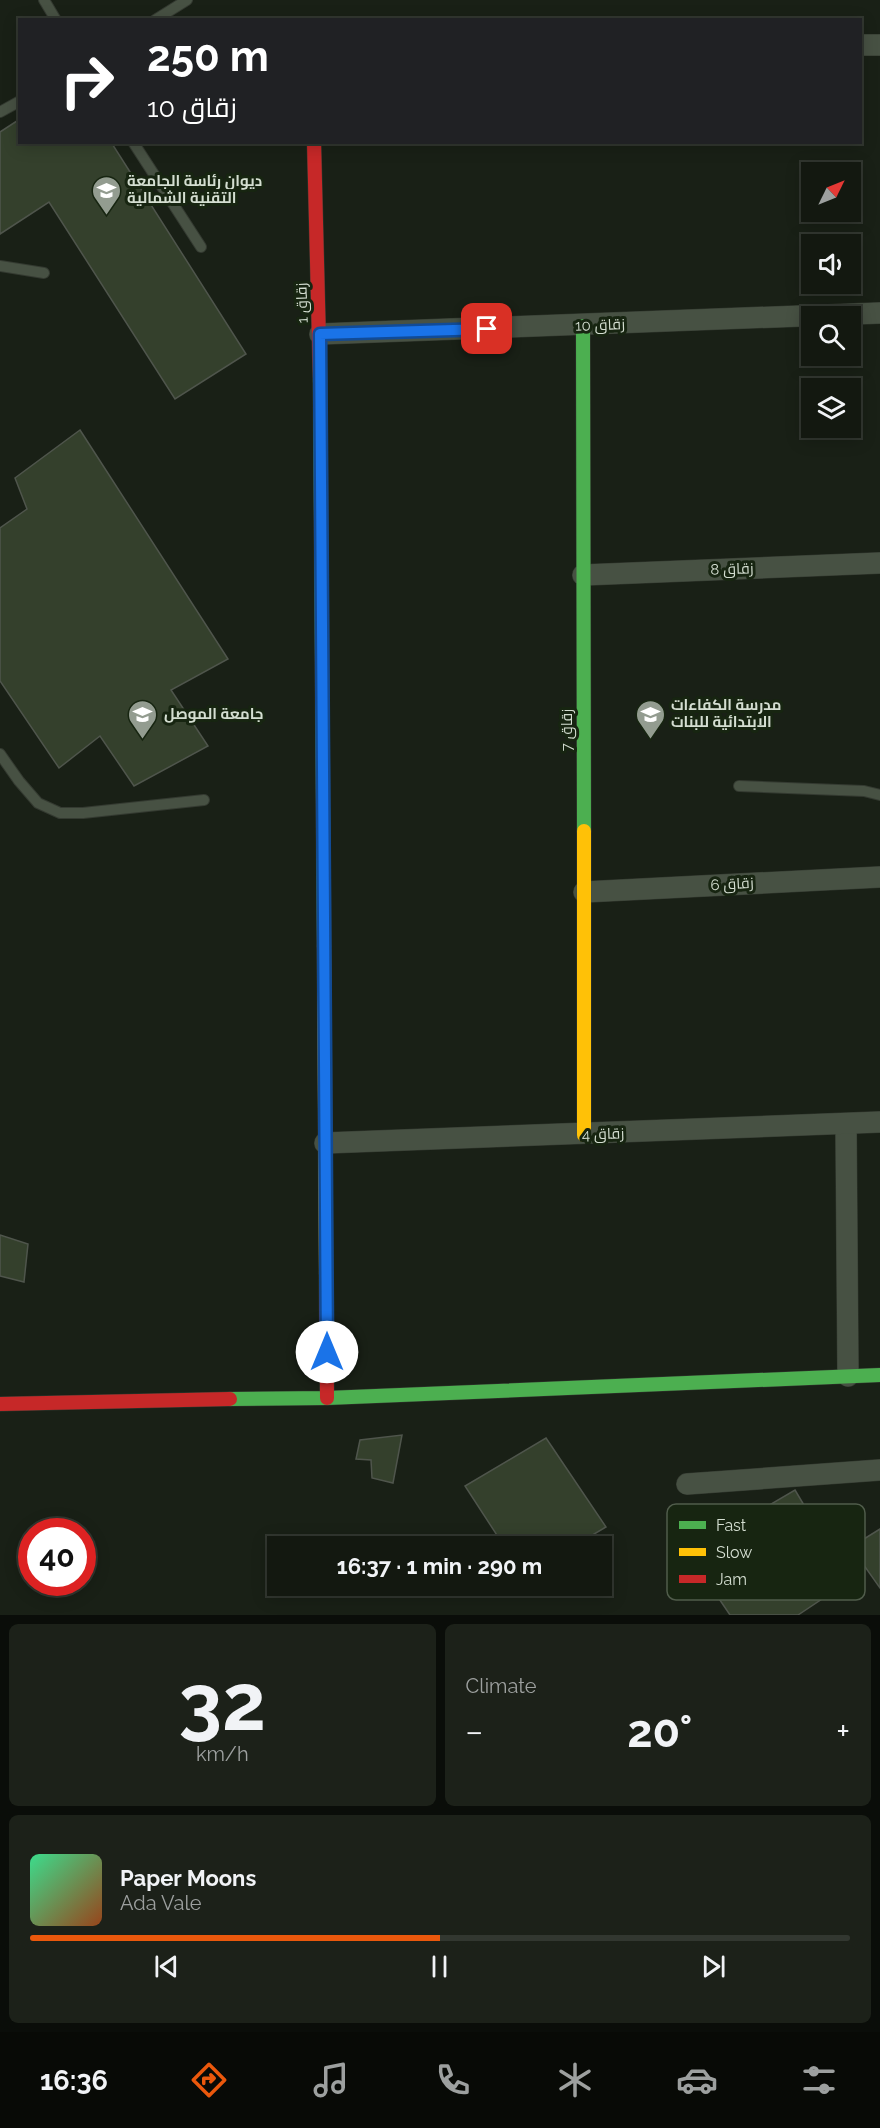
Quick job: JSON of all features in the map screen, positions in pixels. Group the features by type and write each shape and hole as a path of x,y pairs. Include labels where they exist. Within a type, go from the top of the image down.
{"street":[{"path":"862,45 880,45"},
{"name":"زقاق 1","path":"314,144 320,334 327,1398"},
{"name":"زقاق 10","path":"320,334 583,326 880,313"},
{"name":"زقاق 7","path":"583,326 584,1135"},
{"name":"زقاق 8","path":"583,575 880,563"},
{"name":"زقاق 6","path":"584,892 880,877"},
{"name":"زقاق 4","path":"325,1143 880,1122"},
{"path":"846,1124 848,1376"},
{"path":"0,1404 327,1398 880,1375"},
{"path":"687,1484 880,1470"}],"lane":[{"path":"44,0 55,18"},
{"path":"158,18 187,0"},
{"path":"0,112 18,102"},
{"path":"134,144 201,247"},
{"path":"0,266 44,273"},
{"path":"0,754 38,803 60,813 83,813 204,800"},
{"path":"739,786 864,791 880,795"}],"building":[{"path":"18,120 18,144 112,144 246,354 175,399 49,202 0,234 0,132"},
{"path":"80,430 228,659 171,690 208,746 134,786 100,736 59,768 0,681 0,528 27,509 15,478"},
{"path":"0,1235 28,1244 24,1282 0,1276"},
{"path":"402,1435 393,1483 372,1478 371,1460 356,1459 360,1440"},
{"path":"546,1438 606,1527 591,1536 498,1536 465,1486"},
{"path":"795,1490 803,1504 771,1504"},
{"path":"880,1529 880,1588 865,1567 865,1538"},
{"path":"720,1600 820,1600 798,1615 730,1615"}],"traffic: fast":[{"path":"583,326 584,831"},
{"path":"320,381 324,946"},
{"path":"230,1399 327,1398 880,1375"}],"traffic: slow":[{"path":"584,831 584,1135"},
{"path":"324,946 326,1273"}],"traffic: jam":[{"path":"314,144 320,381"},
{"path":"326,1273 327,1398"},
{"path":"0,1404 230,1399"}],"place":[{"name":"ديوان رئاسة الجامعة التقنية الشمالية","path":"106,216"},
{"name":"جامعة الموصل","path":"143,740"},
{"name":"مدرسة الكفاءات الابتدائية للبنات","path":"650,740"}],"route":[{"path":"327,1352 320,334 487,329"}]}
